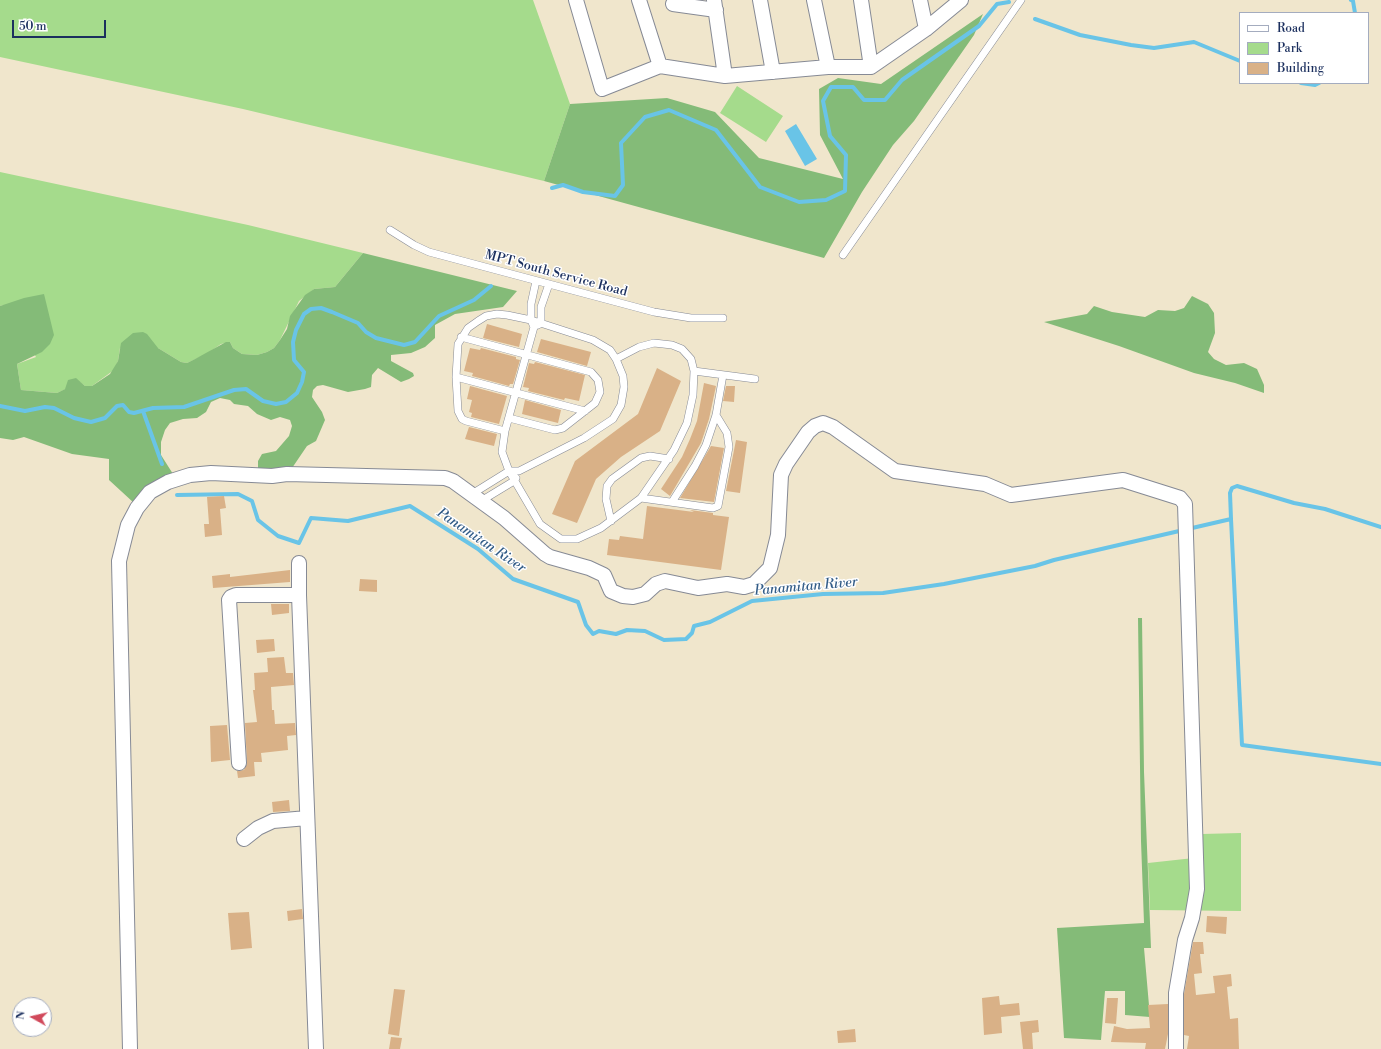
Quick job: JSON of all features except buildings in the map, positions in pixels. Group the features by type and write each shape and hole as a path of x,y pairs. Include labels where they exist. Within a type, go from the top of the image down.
{"street":[{"path":"576,0 602,89 660,66 725,76 828,67 871,67 926,29 961,0"},
{"path":"638,0 660,66"},
{"path":"760,0 773,72"},
{"path":"814,0 828,67"},
{"path":"861,0 871,67"},
{"path":"920,0 926,29"},
{"path":"673,4 715,5 725,76"},
{"path":"130,1049 119,561 128,525 137,508 150,492 168,482 190,475 211,473 272,476 287,474 434,476 454,481 504,518 545,554 589,568 604,575 611,591 623,596 645,594 656,584 665,581 698,588 726,584 744,587 754,584 770,568 778,536 781,476 786,464 808,432 815,426 823,423 833,426 895,470 985,484 1011,495 1123,480 1180,498 1185,504 1197,889 1192,918 1185,940 1176,993 1176,1049"},
{"path":"299,563 316,1049"},
{"path":"239,763 229,599 236,595 299,596"},
{"path":"244,839 258,828 272,821 307,818"}],"lane":[{"path":"842,255 1021,0"},
{"name":"MPT South Service Road","path":"390,230 414,245 430,252 536,281 665,315 691,318 723,318"},
{"path":"536,281 531,304 533,324 505,431 502,452 514,481 540,524 556,537 567,540 577,539 601,528 641,498 682,438 693,395 694,371 687,354 682,349 667,344 646,344 616,359"},
{"path":"541,323 541,307 549,284"},
{"path":"476,497 509,471 519,470 584,438 613,419 621,404 624,387 623,376 616,359 610,350 593,340 541,323 533,324 507,315 486,316 468,328 461,337 457,350 456,377 458,411 462,419 505,431"},
{"path":"461,337 591,372 598,380 600,392 595,403 572,422 559,430 509,418"},
{"path":"694,371 754,379"},
{"path":"672,502 695,466 706,445 716,415 723,375"},
{"path":"456,377 585,412"},
{"path":"641,498 713,508 718,506 729,447 727,433 716,415"},
{"path":"611,521 606,493 612,479 641,458 650,456 669,459"},
{"path":"476,497 514,481 519,470"}],"green space":[{"path":"0,0 533,0 570,104 544,181 243,109 0,57"},
{"path":"983,14 974,35 914,121 893,145 862,192 824,258 544,181 570,104 667,98 715,112 759,158 843,179 820,135 819,89 838,78 881,84"},
{"path":"737,86 783,116 766,142 720,113"},
{"path":"0,172 248,225 363,253 335,287 314,289 299,301 280,340 274,348 267,352 257,355 242,354 233,348 230,342 221,344 208,353 187,363 181,362 158,348 120,348 118,361 114,370 92,386 85,386 80,382 57,393 21,390 17,364 36,357 4,305 0,306"},
{"path":"363,253 517,291 503,307 455,314 435,325 435,338 425,347 411,353 391,355 391,361 413,373 414,376 409,379 401,382 378,368 372,375 371,387 365,389 348,392 323,385 317,386 313,390 312,397 322,412 325,420 316,441 307,446 290,471 258,469 258,461 262,454 276,451 289,436 292,426 290,420 280,417 271,420 257,414 248,406 234,404 230,400 220,398 211,402 206,412 197,418 183,419 170,423 165,430 161,442 161,455 173,474 134,503 109,480 109,459 72,454 24,437 13,440 0,438 0,306 24,298 44,294 54,335 50,344 42,352 17,364 21,390 57,393 65,389 68,380 76,378 85,386 92,386 110,374 118,361 121,343 133,333 143,332 147,334 158,348 181,362 187,363 226,342 230,342 233,348 242,354 257,355 267,352 274,348 280,340 287,329 290,316 305,295 314,289 335,287"},
{"path":"1192,296 1208,304 1214,313 1215,333 1208,352 1214,359 1226,365 1244,363 1257,369 1264,385 1264,393 1235,383 1194,373 1119,346 1044,322 1087,314 1094,306 1112,312 1145,317 1158,310 1175,311 1184,308"},
{"path":"1138,618 1142,618 1144,772 1151,948 1144,948 1150,1017 1125,1015 1125,991 1105,991 1101,1040 1064,1038 1057,928 1144,923 1141,841"},
{"path":"1241,833 1241,911 1150,910 1148,863 1203,857 1202,834"}],"water":[{"path":"796,124 817,159 805,166 785,131"}],"waterway":[{"path":"1351,0 1353,1 1355,12"},
{"path":"552,188 563,185 583,192 615,196 623,185 621,143 645,117 669,110 716,130 760,187 799,202 826,200 845,191 846,155 830,136 823,101 831,87 853,87 864,100 885,100 902,80 979,26 997,4 1009,2"},
{"path":"1035,19 1080,35 1131,45 1154,48 1194,42 1239,61"},
{"path":"1308,84 1317,84"},
{"name":"Panamitan River","path":"0,406 25,411 45,407 54,408 74,418 91,422 105,418 117,406 123,405 129,412 134,413 153,408 184,407 234,390 246,389 263,401 276,404 286,402 297,393 302,382 304,372 294,360 293,342 296,330 304,314 311,309 321,308 332,312 358,323 366,332 376,338 404,345 415,342 439,316 474,300 491,286"},
{"name":"Panamitan River","path":"143,411 162,464"},
{"name":"Panamitan River","path":"177,495 238,494 252,501 258,520 278,536 299,543 311,518 348,521 410,506 478,549 513,579 578,602 586,625 593,634 599,631 616,634 627,630 645,631 664,640 686,639 692,633 694,626 710,622 752,601 823,594 883,593 944,584 1035,566 1054,560 1231,519 1230,493 1232,488 1237,486 1294,503 1325,509 1381,527"},
{"path":"1231,519 1242,745 1381,764"}]}
